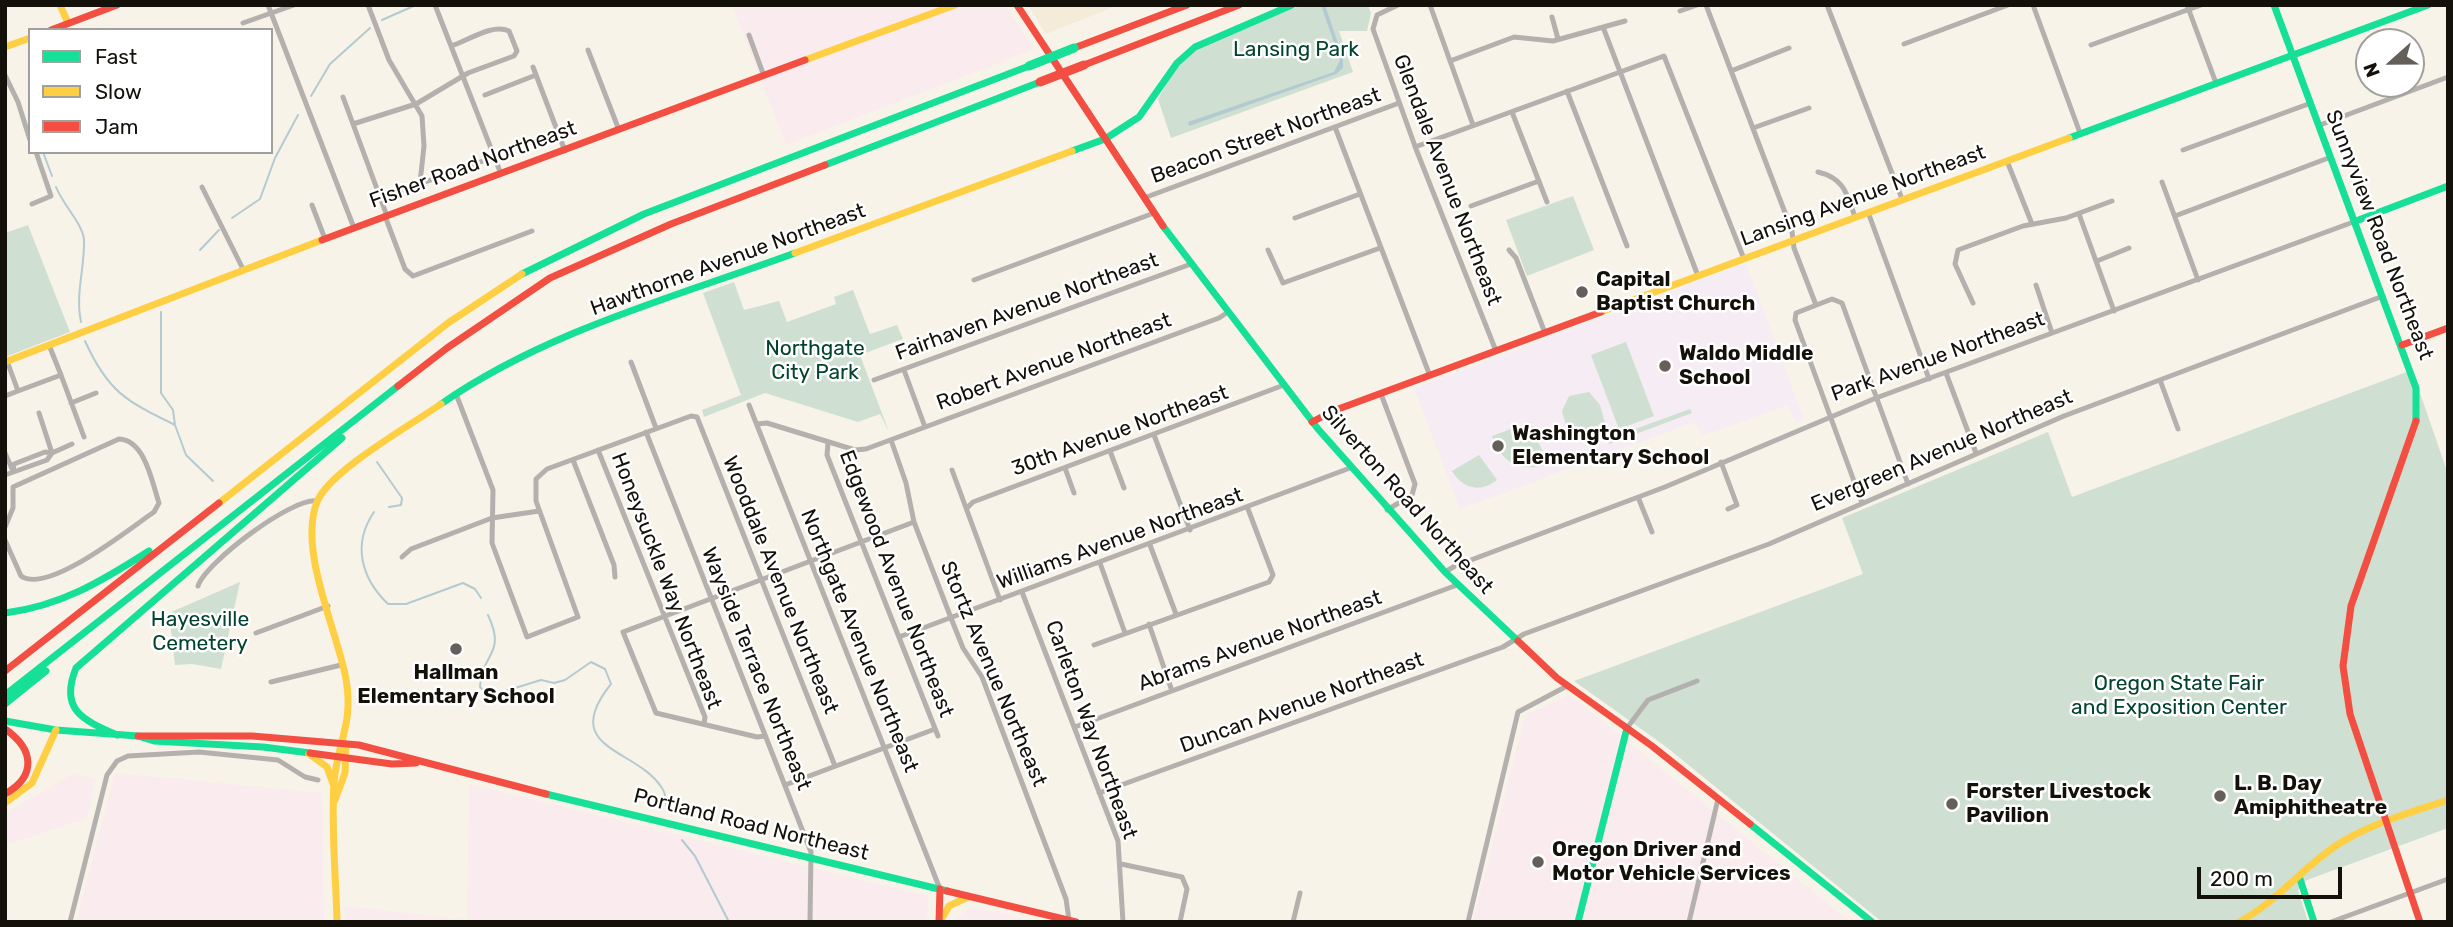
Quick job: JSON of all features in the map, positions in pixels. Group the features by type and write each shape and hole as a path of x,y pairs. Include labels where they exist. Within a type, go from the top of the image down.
{"main road":[{"path":"60,5 68,23"},
{"path":"56,28 117,5"},
{"name":"Fisher Road Northeast","path":"6,361 243,269 955,5"},
{"name":"Silverton Road Northeast","path":"1017,5 1154,213 1191,264 1312,422 1387,510 1457,585 1567,686 1627,727 1872,922"},
{"path":"5,671 448,323 553,256 673,202 1186,5"},
{"path":"5,695 447,348 537,286 607,251 1240,5"},
{"name":"Hawthorne Avenue Northeast","path":"317,501 326,485 340,472 456,393 531,350 1105,139 1139,117 1177,63 1195,47 1226,31 1292,5"},
{"name":"Sunnyview Road Northeast","path":"2274,5 2416,388 2416,426 2351,607 2343,666 2350,714 2420,922"},
{"name":"Lansing Avenue Northeast","path":"1312,422 1902,199 2427,5"},
{"path":"5,47 28,39"},
{"name":"Park Avenue Northeast","path":"2356,221 2448,186"},
{"path":"2402,345 2448,328"},
{"path":"117,735 82,718 72,707 69,684 76,668 112,634 447,348"},
{"path":"317,501 312,529 350,709 341,790 335,800"},
{"path":"5,613 43,608 74,598 195,522"},
{"path":"5,705 144,592 186,553"},
{"path":"5,794 23,781 29,763 22,742 7,724"},
{"name":"Portland Road Northeast","path":"7,724 117,735 154,734 346,744 396,753 417,763 1072,921"},
{"path":"1578,922 1627,727"},
{"path":"5,803 32,787 55,730"},
{"name":"Portland Road Northeast","path":"138,736 154,741 307,752 392,764 417,763"},
{"path":"307,752 327,767 333,784 337,922"},
{"path":"333,784 344,757"},
{"path":"2239,922 2269,906 2336,845 2386,822 2448,800"},
{"path":"2300,879 2314,922"},
{"path":"940,889 940,922"},
{"path":"940,922 949,906 971,897"}],"street":[{"path":"268,5 354,228"},
{"path":"243,23 294,5"},
{"path":"368,5 392,68 416,104 424,133 419,183"},
{"path":"435,5 501,174"},
{"name":"Glendale Avenue Northeast","path":"1398,5 1381,12 1373,19 1373,29 1415,147 1496,351"},
{"path":"1430,5 1473,125"},
{"path":"1680,11 1697,5"},
{"path":"1706,5 1816,305"},
{"path":"1827,5 1902,199"},
{"path":"1904,44 2008,5"},
{"path":"2033,5 2080,133"},
{"path":"2091,45 2188,7 2201,5"},
{"path":"2188,7 2216,83"},
{"path":"1552,17 1558,39"},
{"path":"1450,61 1514,37 1547,41 1625,21"},
{"path":"1603,27 1698,276"},
{"path":"353,124 416,104 462,77 514,56 517,51 509,31 504,28 487,31 451,46"},
{"path":"749,35 765,76"},
{"path":"1731,71 1789,48"},
{"path":"588,50 619,130"},
{"path":"1415,147 1664,56 1744,259"},
{"path":"533,67 565,151"},
{"path":"5,75 13,89 28,134"},
{"path":"485,95 536,75"},
{"path":"2320,125 2448,77"},
{"path":"1567,91 1626,246"},
{"path":"343,96 382,198 405,269 412,276 532,230"},
{"name":"Beacon Street Northeast","path":"1144,198 1399,103"},
{"path":"2183,150 2311,103"},
{"path":"1753,128 1810,107"},
{"path":"1512,112 1547,202"},
{"path":"1335,127 1430,376"},
{"path":"32,204 51,195 37,154"},
{"path":"382,198 494,157"},
{"path":"2175,216 2331,157"},
{"path":"2007,161 2032,224"},
{"path":"1818,172 1831,175 1842,184 1855,217"},
{"path":"1471,206 1539,181"},
{"path":"2162,182 2198,280"},
{"path":"202,187 211,211 224,226 243,269"},
{"path":"1295,218 1360,194"},
{"path":"1973,303 1955,264 1955,254 2032,224 2079,214 2112,201"},
{"path":"312,205 325,239"},
{"path":"1868,212 1929,379"},
{"path":"975,280 1154,213"},
{"path":"2079,214 2114,311"},
{"name":"Park Avenue Northeast","path":"1445,572 1638,497 1830,416 2356,221"},
{"path":"1268,250 1283,283 1380,248"},
{"path":"2097,261 2129,248"},
{"path":"1509,250 1516,257 1545,333"},
{"name":"Fairhaven Avenue Northeast","path":"874,380 1191,264"},
{"path":"2035,285 2052,333"},
{"name":"Evergreen Avenue Northeast","path":"1514,640 1769,544 1976,453 2383,296"},
{"path":"1862,503 1794,316 1816,305 1832,299 1839,300 1908,484"},
{"name":"Robert Avenue Northeast","path":"757,424 767,423 828,443 860,450 1219,318 1228,312"},
{"path":"49,345 84,437"},
{"path":"6,361 18,391"},
{"path":"456,393 493,490 492,543 527,637 578,617 539,511 534,492 536,479 547,469 656,428 631,362"},
{"path":"904,370 925,427"},
{"path":"1946,373 1976,453"},
{"path":"5,396 61,376"},
{"path":"2160,380 2178,429"},
{"name":"30th Avenue Northeast","path":"967,508 973,502 1284,385"},
{"path":"71,403 96,393"},
{"path":"1381,394 1415,484 1412,495 1387,510"},
{"name":"Northgate Avenue Northeast","path":"749,405 940,889"},
{"path":"39,413 52,453"},
{"name":"Wooddale Avenue Northeast","path":"656,428 695,415 835,766"},
{"name":"Wayside Terrace Northeast","path":"646,432 812,858 810,922"},
{"path":"1154,435 1190,530"},
{"path":"5,527 13,509 13,487 119,439 128,439 138,448 159,503 154,512 79,563 38,580 22,576 5,540"},
{"name":"Stortz Avenue Northeast","path":"891,440 906,482 914,522 961,643 982,677 1072,921"},
{"name":"Edgewood Avenue Northeast","path":"828,443 826,452 938,736"},
{"path":"5,475 13,471 15,464 72,444"},
{"name":"Honeysuckle Way Northeast","path":"598,450 705,716 704,724"},
{"path":"1110,451 1125,488"},
{"path":"5,453 13,471"},
{"path":"573,460 614,565 615,577"},
{"path":"1720,462 1737,506 1728,509"},
{"path":"1065,468 1074,494"},
{"name":"Williams Avenue Northeast","path":"899,637 1248,509 1350,468"},
{"path":"952,470 1000,600"},
{"path":"1638,497 1652,532"},
{"path":"198,586 202,574 247,538 298,503 317,501"},
{"path":"1094,645 1256,587 1273,578 1248,509"},
{"path":"402,556 492,518 539,511"},
{"path":"765,736 757,737 656,713 623,632 914,522"},
{"path":"1150,545 1176,614"},
{"path":"1100,564 1125,633"},
{"name":"Abrams Avenue Northeast","path":"1074,727 1457,585"},
{"name":"Carleton Way Northeast","path":"1022,592 1118,841 1123,922"},
{"path":"256,633 328,606"},
{"path":"1149,624 1172,691"},
{"name":"Duncan Avenue Northeast","path":"1100,793 1503,647 1514,640"},
{"path":"271,682 341,665"},
{"path":"1627,727 1647,700 1697,681"},
{"path":"1468,922 1518,712 1567,686"},
{"path":"785,785 935,729"},
{"path":"70,922 107,775 117,761 134,755 184,752 269,758 284,762 305,777 318,780"},
{"path":"1689,922 1718,799"},
{"path":"1121,864 1182,877 1187,888 1180,922"},
{"path":"2331,922 2448,879"},
{"path":"1293,922 1300,892"}],"shaded area":[{"path":"732,5 1005,5 1035,49 786,145"},
{"path":"1028,5 1119,5 1046,34"},
{"name":"Waldo Middle School","path":"1746,263 1804,420 1796,423 1788,405 1702,436 1694,422 1460,509 1414,388"},
{"path":"1570,695 1851,922 1473,922 1525,715"},
{"path":"115,773 322,793 324,922 76,922"},
{"path":"73,774 96,779 87,818 5,845 5,813"},
{"path":"469,784 928,896 927,922 346,922 344,906 467,920"},
{"path":"971,907 983,909 1038,922 954,922"}],"green space":[{"name":"Lansing Park","path":"1302,5 1368,5 1371,13 1367,31 1339,31 1353,72 1171,138 1158,99 1174,71 1196,49"},
{"path":"1573,196 1594,250 1527,276 1506,220"},
{"path":"28,225 70,332 5,357 5,233"},
{"name":"Northgate City Park","path":"734,282 744,310 779,301 787,322 836,304 834,297 853,290 870,334 897,325 903,339 860,355 889,432 880,414 858,422 765,393 704,417 702,410 741,395 703,293"},
{"path":"1626,342 1654,416 1619,429 1591,355"},
{"name":"Oregon State Fair and Exposition Center","path":"2412,370 2448,474 2448,828 2307,880 2298,890 2308,922 1882,922 1665,746 1574,681 1863,574 1842,518 2048,432 2072,497"},
{"path":"1589,392 1600,405 1605,423 1569,436 1562,411 1569,396"},
{"path":"1690,409 1692,413 1609,444 1608,439"},
{"path":"1530,422 1548,464 1529,467 1513,464 1501,453 1492,436"},
{"path":"1479,455 1497,480 1478,488 1461,482 1452,471"},
{"name":"Hayesville Cemetery","path":"240,582 221,669 192,664 175,665 169,613"}],"water":[{"path":"1321,5 1325,5 1343,58 1343,68 1336,74 1189,126 1188,122 1334,72 1340,60"}],"waterway":[{"path":"382,20 416,5"},
{"path":"311,96 330,64 370,28"},
{"path":"232,218 260,199 275,158 298,115"},
{"path":"44,154 52,176"},
{"path":"56,187 83,234 79,301 81,322"},
{"path":"200,250 219,230"},
{"path":"161,312 161,393 173,410 175,425 186,455 213,481"},
{"path":"85,341 102,372 120,393 175,425"},
{"path":"377,462 402,498 401,505 389,507"},
{"path":"374,512 363,536 363,560 371,583 388,604 406,604 463,583 475,589 481,598"},
{"path":"488,615 495,638 481,676 480,687 489,696 541,680 554,683 565,680 591,662 605,669 611,684 597,706 593,722 597,735 607,746 650,775 663,790 667,809"},
{"path":"682,840 695,856 729,922"}],"traffic: fast":[{"path":"1072,151 1105,139 1139,117 1177,63 1195,47 1292,5"},
{"path":"2274,5 2416,388 2416,421"},
{"path":"2069,138 2428,5"},
{"path":"1029,66 1074,48"},
{"path":"522,274 644,214 1029,66"},
{"path":"825,165 1040,82"},
{"path":"2356,221 2448,186"},
{"path":"1163,226 1318,429 1445,572 1518,641"},
{"path":"441,404 481,378 568,336 795,253"},
{"path":"5,695 398,386"},
{"path":"117,735 77,712 70,694 76,668 342,438"},
{"path":"5,613 45,605 80,591 149,551"},
{"path":"5,704 46,671"},
{"path":"5,721 56,730 138,736 154,741 263,747 310,753"},
{"path":"1578,922 1627,728"},
{"path":"546,794 947,891"},
{"path":"1750,824 1872,922"},
{"path":"2300,879 2314,922"}],"traffic: slow":[{"path":"60,5 68,23"},
{"path":"805,60 955,5"},
{"path":"5,47 28,39"},
{"path":"1601,312 2069,138"},
{"path":"795,253 1072,151"},
{"path":"5,362 322,240"},
{"path":"219,503 448,323 522,274"},
{"path":"337,922 333,800 338,756 347,721 348,695 341,659 315,566 312,521 317,502 337,477 372,449 441,404"},
{"path":"5,803 32,783 56,730"},
{"path":"335,800 345,773 346,744"},
{"path":"309,754 327,767 333,784"},
{"path":"2239,922 2265,905 2324,854 2350,837 2391,819 2448,800"},
{"path":"940,922 949,906 968,897"}],"traffic: jam":[{"path":"56,28 117,5"},
{"path":"1017,5 1163,226"},
{"path":"1074,48 1187,5"},
{"path":"1084,65 1239,5"},
{"path":"322,240 805,60"},
{"path":"1040,82 1084,65"},
{"path":"398,386 447,348 550,278 671,224 825,165"},
{"path":"1312,422 1333,411 1601,312"},
{"path":"2402,345 2448,328"},
{"path":"2416,421 2351,606 2343,666 2350,714 2420,922"},
{"path":"5,671 219,503"},
{"path":"1518,641 1557,678 1652,746 1750,824"},
{"path":"5,729 22,745 28,762 23,779 5,794"},
{"path":"138,736 252,736 359,745 546,794"},
{"path":"310,753 392,764 416,763"},
{"path":"939,922 940,889"},
{"path":"947,891 1076,922"}],"place":[{"name":"Capital Baptist Church","path":"1582,292"},
{"name":"Waldo Middle School","path":"1665,366"},
{"name":"Washington Elementary School","path":"1498,446"},
{"name":"Hallman Elementary School","path":"456,649"},
{"name":"L. B. Day Amiphitheatre","path":"2220,796"},
{"name":"Forster Livestock Pavilion","path":"1952,804"},
{"name":"Oregon Driver and Motor Vehicle Services","path":"1538,862"}]}
